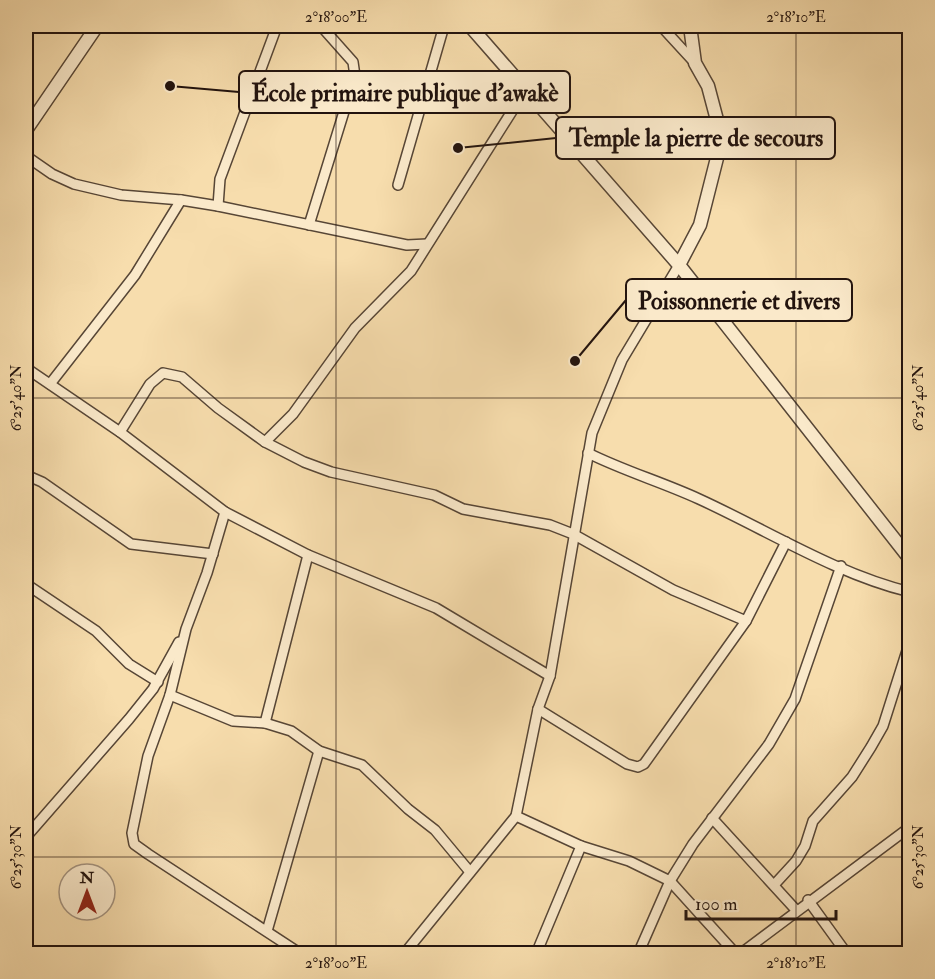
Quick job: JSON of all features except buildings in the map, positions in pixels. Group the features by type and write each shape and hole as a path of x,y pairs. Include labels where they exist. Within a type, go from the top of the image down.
{"street":[{"path":"26,130 97,26"},
{"path":"218,206 220,179 277,26"},
{"path":"309,225 355,76 353,62 321,26"},
{"path":"398,185 444,26"},
{"path":"470,26 679,265 909,558"},
{"path":"404,954 516,816 538,709 550,676 588,453 604,398 622,360 679,265 700,225 718,154 717,120 708,86 695,63 661,26"},
{"path":"690,26 695,63"},
{"path":"265,442 293,414 355,328 411,271 525,89"},
{"path":"26,156 52,174 74,184 121,195 218,206 407,246 427,244"},
{"path":"50,384 135,275 181,200"},
{"path":"26,368 120,432 225,512 308,555 436,608 550,676"},
{"path":"120,432 150,384 163,373 170,373 182,377 218,408 265,442 303,462 332,472 427,493 463,509 528,520 573,534 673,590 746,621"},
{"path":"588,453 633,474 699,499 841,566 909,592"},
{"path":"26,475 42,482 131,544 213,554"},
{"path":"225,512 213,554 186,629 170,695 148,756 132,833 134,844 301,954"},
{"path":"538,709 627,764 638,767 644,764 746,621 786,542"},
{"path":"264,723 308,555"},
{"path":"638,954 670,881 712,818 769,744 795,699 841,566"},
{"path":"26,584 96,631 129,664 158,682"},
{"path":"26,837 113,740 158,682 186,629"},
{"path":"774,885 796,861 805,846 813,821 852,777 883,726 909,641"},
{"path":"170,695 233,721 264,723 291,731 319,752 362,765 408,809 435,830 470,872"},
{"path":"267,931 319,752"},
{"path":"516,816 581,846 629,861 670,881 738,954 909,827"},
{"path":"712,818 796,910"},
{"path":"536,954 581,846"},
{"path":"808,900 847,954"}],"place":[{"name":"École primaire publique d'awakè","path":"170,86"},
{"name":"Temple la pierre de secours","path":"458,148"},
{"name":"Poissonnerie et divers","path":"575,361"}]}
